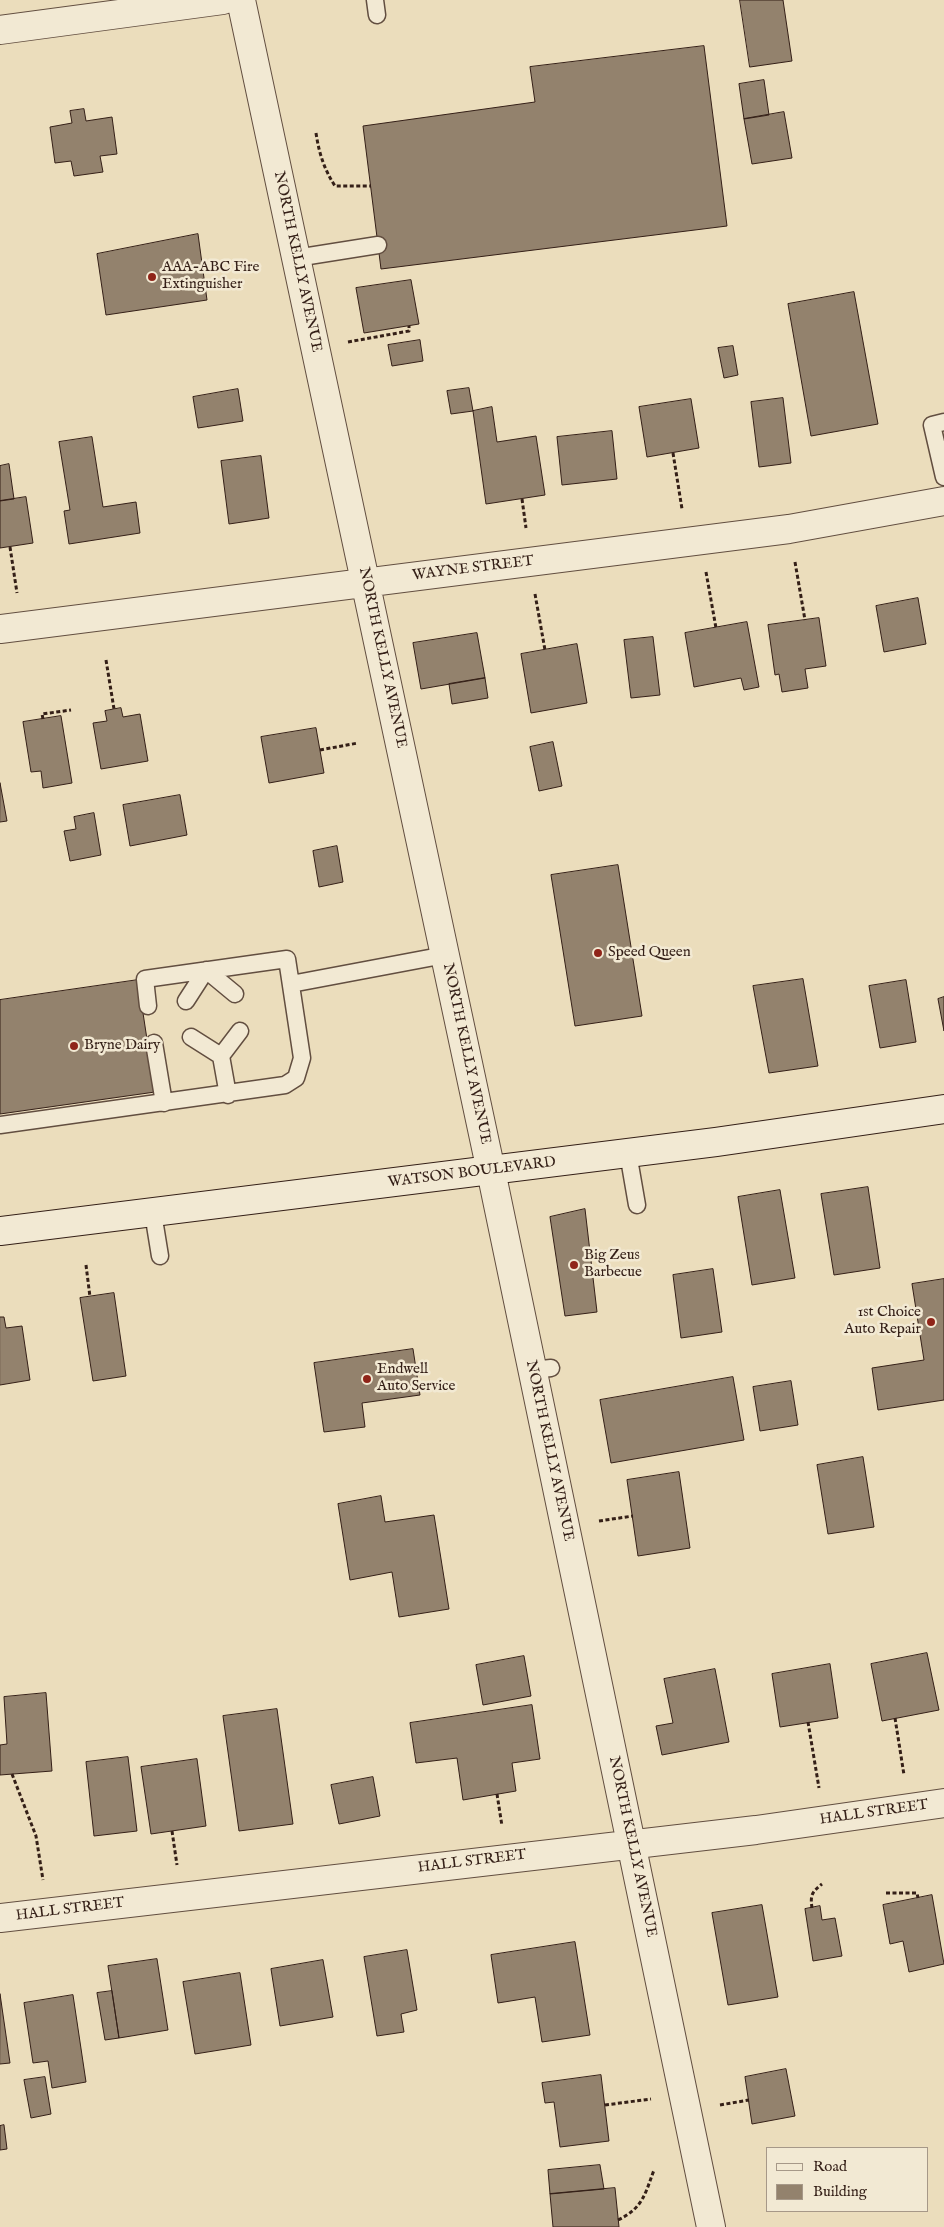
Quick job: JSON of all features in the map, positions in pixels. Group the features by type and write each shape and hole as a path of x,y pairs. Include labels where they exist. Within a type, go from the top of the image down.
{"street":[{"path":"0,30 223,0"},
{"name":"NORTH KELLY AVENUE","path":"241,0 491,1170 542,1369 631,1843 711,2227"},
{"name":"WAYNE STREET","path":"11,627 789,529 944,501"},
{"name":"WATSON BOULEVARD","path":"0,1231 762,1136 944,1109"},
{"name":"HALL STREET","path":"0,1918 824,1820 944,1803"}],"lane":[{"path":"296,258 378,244"},
{"path":"944,422 932,425 944,477"},
{"path":"290,984 445,955"},
{"path":"0,1126 285,1086 296,1078 302,1058 286,959 145,979 148,1006"},
{"path":"206,970 235,994"},
{"path":"186,1001 206,970"},
{"path":"228,1095 222,1056 240,1031"},
{"path":"191,1037 222,1056"},
{"path":"154,1043 164,1104"},
{"path":"628,1153 637,1205"},
{"path":"152,1213 160,1256"}],"path":[{"path":"316,133 318,150 325,170 335,186 371,186"},
{"path":"316,348 409,331 408,326"},
{"path":"673,453 693,541 716,628"},
{"path":"789,529 805,620"},
{"path":"10,547 11,627"},
{"path":"530,562 545,650"},
{"path":"106,660 114,709"},
{"path":"43,719 42,714 71,710"},
{"path":"320,750 358,743"},
{"path":"86,1265 90,1297"},
{"path":"895,1718 910,1808"},
{"path":"808,1722 824,1820"},
{"path":"12,1774 36,1836 49,1912"},
{"path":"812,1908 812,1892 822,1884"},
{"path":"886,1893 917,1893 918,1898"},
{"path":"605,2105 683,2095"},
{"path":"618,2220 632,2214 642,2202 654,2170"}],"building":[{"path":"740,0 783,0 792,61 750,67"},
{"path":"704,46 727,226 381,269 363,126 535,102 530,67"},
{"path":"764,80 769,115 744,119 739,84"},
{"path":"84,109 86,121 112,117 117,154 100,156 103,172 74,176 71,161 55,163 50,127 72,123 70,111"},
{"path":"784,112 792,158 752,164 744,119"},
{"name":"AAA-ABC Fire Extinguisher","path":"198,234 207,300 106,315 97,254"},
{"path":"411,280 419,324 364,333 356,288"},
{"path":"854,292 878,424 811,436 788,304"},
{"path":"420,340 423,361 392,366 388,345"},
{"path":"733,346 738,375 724,378 718,348"},
{"path":"469,388 473,411 451,414 447,391"},
{"path":"238,389 243,421 198,428 193,397"},
{"path":"783,398 791,463 759,467 751,402"},
{"path":"691,399 699,448 647,457 639,407"},
{"path":"492,407 497,442 536,436 545,495 486,504 473,411"},
{"path":"612,431 617,479 562,485 557,437"},
{"path":"92,437 103,507 136,502 140,533 69,544 64,511 70,510 59,442"},
{"path":"261,456 269,518 229,524 221,461"},
{"path":"9,464 14,499 0,501 0,466"},
{"path":"26,497 33,543 0,548 0,501"},
{"path":"918,598 926,644 884,652 876,606"},
{"path":"819,618 826,666 805,669 808,688 782,692 779,674 775,675 768,625"},
{"path":"747,622 759,687 744,690 741,678 694,687 685,633"},
{"path":"477,633 485,678 421,689 413,643"},
{"path":"653,637 660,695 631,698 624,640"},
{"path":"577,644 587,703 531,713 521,654"},
{"path":"485,678 488,698 452,704 449,684"},
{"path":"121,708 123,717 140,714 148,761 101,769 93,723 107,721 105,711"},
{"path":"61,716 72,783 43,788 41,771 31,772 23,722"},
{"path":"316,728 324,773 269,783 261,737"},
{"path":"553,742 562,786 539,791 530,747"},
{"path":"0,783 7,821 0,822"},
{"path":"180,795 187,835 130,846 123,805"},
{"path":"94,813 101,855 70,861 64,831 76,829 74,817"},
{"path":"337,846 343,882 319,887 313,851"},
{"name":"Speed Queen","path":"618,865 642,1016 575,1026 551,875"},
{"path":"803,979 818,1066 769,1073 753,986"},
{"name":"Bryne Dairy","path":"138,980 155,1092 0,1114 0,1000"},
{"path":"906,980 916,1042 880,1048 869,986"},
{"path":"944,997 944,1031 938,999"},
{"path":"868,1187 880,1268 834,1275 821,1194"},
{"path":"780,1190 795,1278 752,1285 738,1197"},
{"name":"Big Zeus Barbecue","path":"585,1209 597,1312 565,1316 550,1217"},
{"path":"713,1269 722,1332 681,1338 673,1275"},
{"name":"1st Choice Auto Repair","path":"944,1279 944,1400 878,1410 872,1368 924,1360 912,1284"},
{"path":"114,1293 126,1376 93,1381 80,1298"},
{"path":"0,1317 4,1317 6,1328 22,1326 30,1380 0,1385"},
{"name":"Endwell Auto Service","path":"413,1349 420,1395 362,1403 365,1427 324,1432 314,1363"},
{"path":"733,1377 744,1440 611,1463 600,1400"},
{"path":"791,1381 798,1425 760,1431 753,1387"},
{"path":"863,1457 874,1527 828,1534 817,1465"},
{"path":"679,1472 690,1548 638,1556 627,1480"},
{"path":"381,1496 385,1522 434,1515 449,1609 399,1617 392,1572 350,1580 338,1504"},
{"path":"927,1653 939,1710 882,1721 871,1664"},
{"path":"524,1656 531,1696 483,1705 476,1665"},
{"path":"830,1664 838,1718 780,1727 772,1674"},
{"path":"715,1669 729,1742 662,1755 656,1726 673,1723 664,1679"},
{"path":"46,1693 52,1771 0,1775 0,1745 7,1744 4,1697"},
{"path":"532,1705 540,1759 512,1763 516,1791 463,1800 457,1758 416,1763 410,1723"},
{"path":"277,1709 293,1824 239,1831 223,1716"},
{"path":"128,1757 137,1831 94,1836 86,1762"},
{"path":"197,1759 206,1826 151,1834 141,1767"},
{"path":"373,1777 380,1816 339,1824 331,1785"},
{"path":"932,1895 944,1964 909,1972 903,1941 890,1944 883,1905"},
{"path":"762,1905 778,1997 728,2005 712,1913"},
{"path":"820,1906 822,1920 835,1918 842,1956 813,1961 805,1909"},
{"path":"575,1942 590,2035 542,2042 535,1997 498,2003 491,1955"},
{"path":"407,1950 417,2010 401,2014 404,2032 377,2036 364,1957"},
{"path":"157,1959 168,2030 119,2038 108,1966"},
{"path":"323,1960 333,2017 280,2026 271,1969"},
{"path":"240,1973 251,2045 195,2054 183,1982"},
{"path":"112,1991 119,2038 105,2040 97,1993"},
{"path":"0,1994 10,2063 0,2064"},
{"path":"73,1995 86,2082 52,2088 48,2061 33,2063 24,2003"},
{"path":"786,2069 795,2116 752,2124 745,2077"},
{"path":"601,2075 609,2141 560,2147 554,2102 545,2103 542,2083"},
{"path":"45,2077 51,2114 31,2118 24,2080"},
{"path":"4,2125 7,2149 0,2150 0,2126"},
{"path":"600,2165 604,2189 550,2194 548,2170"},
{"path":"615,2188 619,2227 553,2227 550,2194"}],"place":[{"name":"AAA-ABC Fire Extinguisher","path":"152,277"},
{"name":"Speed Queen","path":"598,953"},
{"name":"Bryne Dairy","path":"74,1046"},
{"name":"Big Zeus Barbecue","path":"574,1265"},
{"name":"1st Choice Auto Repair","path":"931,1322"},
{"name":"Endwell Auto Service","path":"367,1379"}]}
